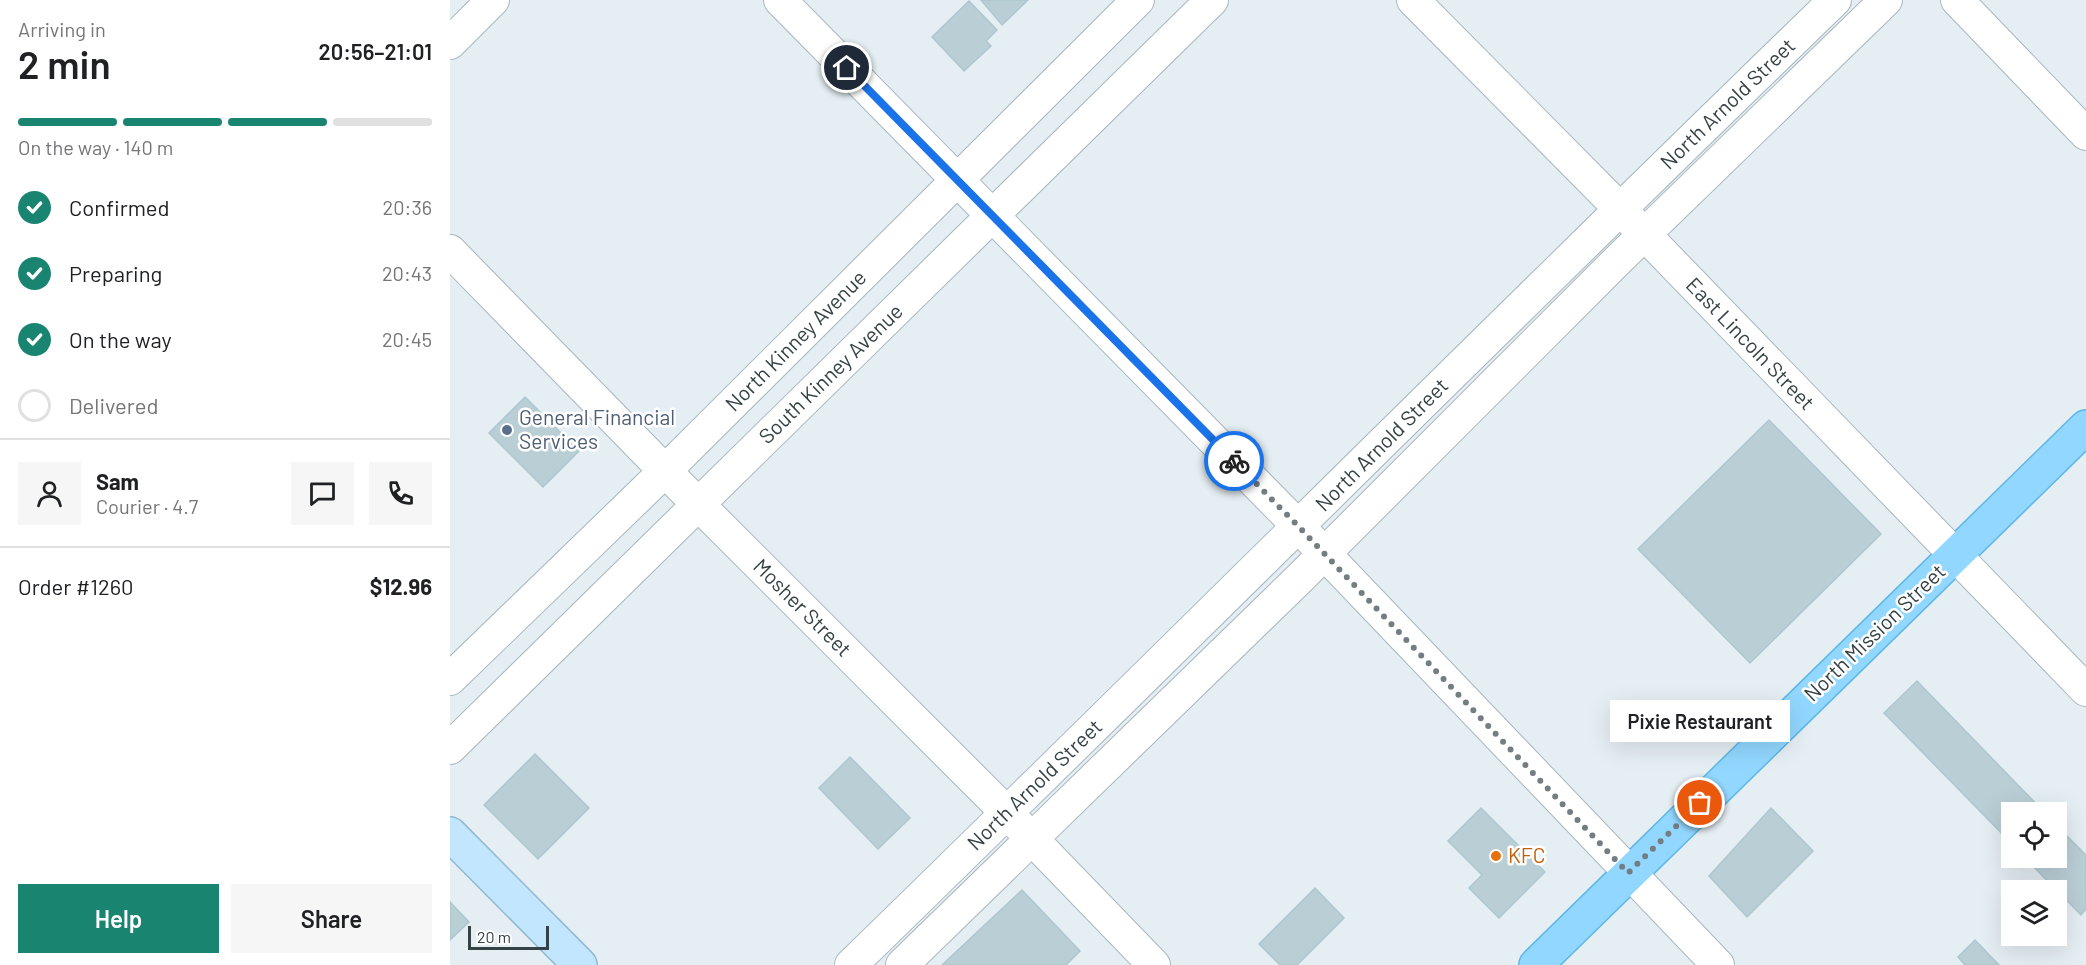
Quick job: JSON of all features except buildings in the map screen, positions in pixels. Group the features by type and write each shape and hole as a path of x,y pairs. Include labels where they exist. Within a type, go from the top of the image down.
{"main road":[{"name":"North Mission Street","path":"1536,965 2086,427"}],"street":[{"path":"450,43 493,0"},
{"path":"780,0 1299,527 1718,965"},
{"name":"North Kinney Avenue","path":"450,679 665,471 1138,0"},
{"name":"South Kinney Avenue","path":"450,748 1212,0"},
{"name":"East Lincoln Street","path":"1413,0 1619,208 2086,690"},
{"name":"North Arnold Street","path":"851,965 1299,527 1619,208 1835,0"},
{"name":"North Arnold Street","path":"902,965 1324,554 1644,236 1886,0"},
{"path":"1957,0 2086,134"},
{"name":"Mosher Street","path":"450,251 665,471 1032,838 1154,965"},
{"path":"450,834 580,965"}],"way so far":[{"path":"1234,461 1628,873 1700,803"}],"place":[{"name":"General Financial Services","path":"507,430"},
{"name":"Pixie Restaurant","path":"1700,803"},
{"name":"KFC","path":"1496,856"}],"route":[{"path":"847,68 1234,461"}]}
